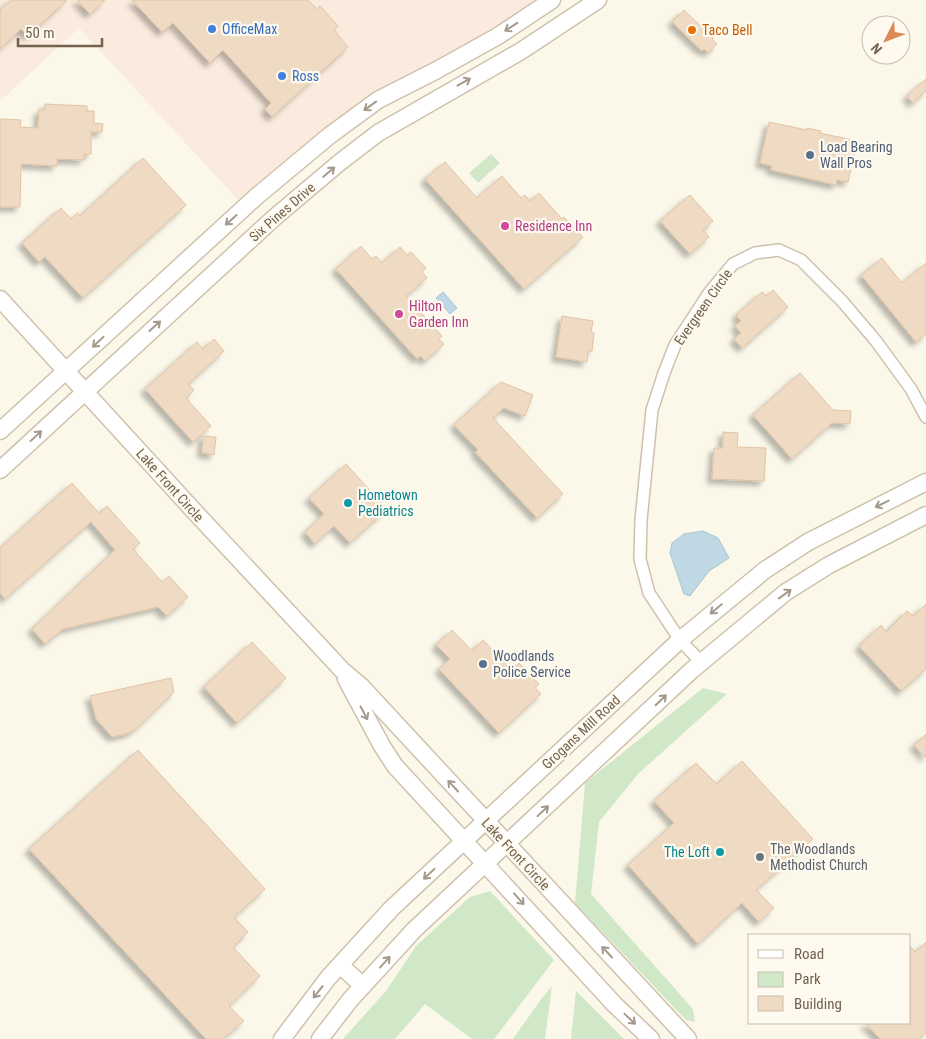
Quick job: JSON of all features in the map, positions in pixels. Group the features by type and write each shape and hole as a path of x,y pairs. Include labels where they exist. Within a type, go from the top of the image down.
{"street":[{"name":"Six Pines Drive","path":"0,431 257,196 329,136 378,100 498,36 552,0"},
{"name":"Six Pines Drive","path":"0,470 275,217 339,163 378,133 521,51 598,0"},
{"path":"410,84 424,106"},
{"path":"257,196 275,217"},
{"name":"Evergreen Circle","path":"701,662 680,640 649,593 640,559 641,520 652,410 664,373 675,345 709,293 733,264 754,252 779,250 801,260 842,301 876,341 911,390 926,417"},
{"name":"Lake Front Circle","path":"0,298 194,511 342,670 361,686 688,1039"},
{"name":"Grogans Mill Road","path":"282,1039 328,978 392,908 680,640 765,570 851,519 926,482"},
{"path":"320,1039 363,986 414,930 701,662 786,592 829,565 926,516"},
{"name":"Lake Front Circle","path":"342,670 388,757 615,1005 651,1039"},
{"path":"340,965 363,986"}],"shaded area":[{"path":"0,0 539,0 373,95 240,202 79,28 0,101"}],"green space":[{"path":"491,154 500,163 478,183 469,173"},
{"path":"703,688 727,694 638,774 599,822 591,894 693,1009 695,1022 686,1020 575,903 585,783"},
{"path":"490,891 554,960 494,1039 472,1039 425,1004 395,1039 343,1039 385,992 417,945 470,897"},
{"path":"552,986 545,1039 513,1039 542,998"},
{"path":"576,991 624,1039 571,1039"}],"water":[{"path":"443,292 457,308 450,314 436,298"},
{"path":"703,531 718,538 729,558 709,571 690,596 684,594 670,553 672,543 684,534"}],"building":[{"path":"11,0 67,0 28,36 21,29 0,49 0,10"},
{"path":"77,0 105,0 90,14"},
{"name":"Ross","path":"132,0 308,0 317,9 320,6 338,26 334,30 348,47 272,117 265,109 271,103 223,50 210,63 173,23 162,32"},
{"name":"Taco Bell","path":"684,10 717,44 708,53 704,49 702,51 672,22"},
{"path":"926,79 926,91 913,103 907,96"},
{"path":"45,104 87,106 87,111 94,111 94,123 103,124 102,132 91,132 91,154 84,154 84,160 57,159 57,166 21,164 20,207 0,207 0,119 21,120 20,127 38,128 39,110 45,110"},
{"path":"769,122 821,131 820,133 857,141 848,182 837,180 836,185 771,170 772,166 760,163"},
{"path":"143,158 186,205 83,298 45,257 39,262 22,243 61,208 71,219 77,213 80,216"},
{"name":"Residence Inn","path":"445,162 477,198 502,176 521,198 525,195 530,201 539,193 562,219 564,217 583,237 524,289 425,179"},
{"path":"690,195 713,221 703,230 709,237 690,254 660,221"},
{"name":"Hilton Garden Inn","path":"361,246 372,259 376,256 382,263 400,247 407,255 411,252 426,268 422,272 427,278 406,296 442,336 439,339 444,344 425,361 421,356 417,359 336,269"},
{"path":"882,258 902,283 926,263 926,334 916,342 861,275"},
{"path":"773,290 788,307 742,348 734,339 741,333 735,326 741,321 736,315 762,292 766,296"},
{"path":"562,316 593,321 591,332 594,333 592,351 588,351 587,362 556,357"},
{"path":"214,339 224,351 188,384 194,390 186,398 211,426 193,442 145,389 197,342 203,349"},
{"path":"800,373 833,410 851,411 850,424 832,423 792,459 753,415"},
{"path":"501,382 533,395 525,416 504,408 493,418 563,494 537,518 475,452 478,450 454,425"},
{"path":"723,432 738,433 737,447 766,448 764,481 712,479 714,448 723,448"},
{"path":"203,436 216,437 214,455 202,453"},
{"name":"Hometown Pediatrics","path":"346,464 387,509 350,543 334,526 315,544 305,532 324,514 309,498"},
{"path":"72,483 99,513 107,506 140,543 133,549 162,582 169,576 188,597 167,616 158,607 63,629 45,644 32,629 115,550 91,522 5,599 0,593 0,548"},
{"path":"926,604 926,669 901,691 859,646 881,625 886,632 907,611 913,616"},
{"path":"452,630 472,651 483,640 511,670 519,663 539,684 535,688 541,694 499,733 439,669 450,659 436,645"},
{"path":"252,642 286,678 237,723 204,687"},
{"path":"171,678 174,692 136,729 129,733 112,737 96,719 90,696"},
{"path":"926,734 926,758 914,745"},
{"path":"138,750 265,889 234,917 248,932 233,947 260,976 229,1006 244,1021 223,1039 206,1039 29,849"},
{"name":"The Loft","path":"742,761 813,839 756,890 774,908 759,922 742,903 698,944 628,865 674,823 654,801 696,763 717,784"},
{"path":"926,942 926,1033 919,1039 880,1039 866,1024 911,1024 911,947 915,952"}],"place":[{"name":"OfficeMax","path":"212,29"},
{"name":"Taco Bell","path":"692,30"},
{"name":"Ross","path":"282,76"},
{"name":"Load Bearing Wall Pros","path":"810,155"},
{"name":"Residence Inn","path":"505,226"},
{"name":"Hilton Garden Inn","path":"399,314"},
{"name":"Hometown Pediatrics","path":"348,503"},
{"name":"Woodlands Police Service","path":"483,664"},
{"name":"The Loft","path":"720,852"},
{"name":"The Woodlands Methodist Church","path":"760,857"}]}
